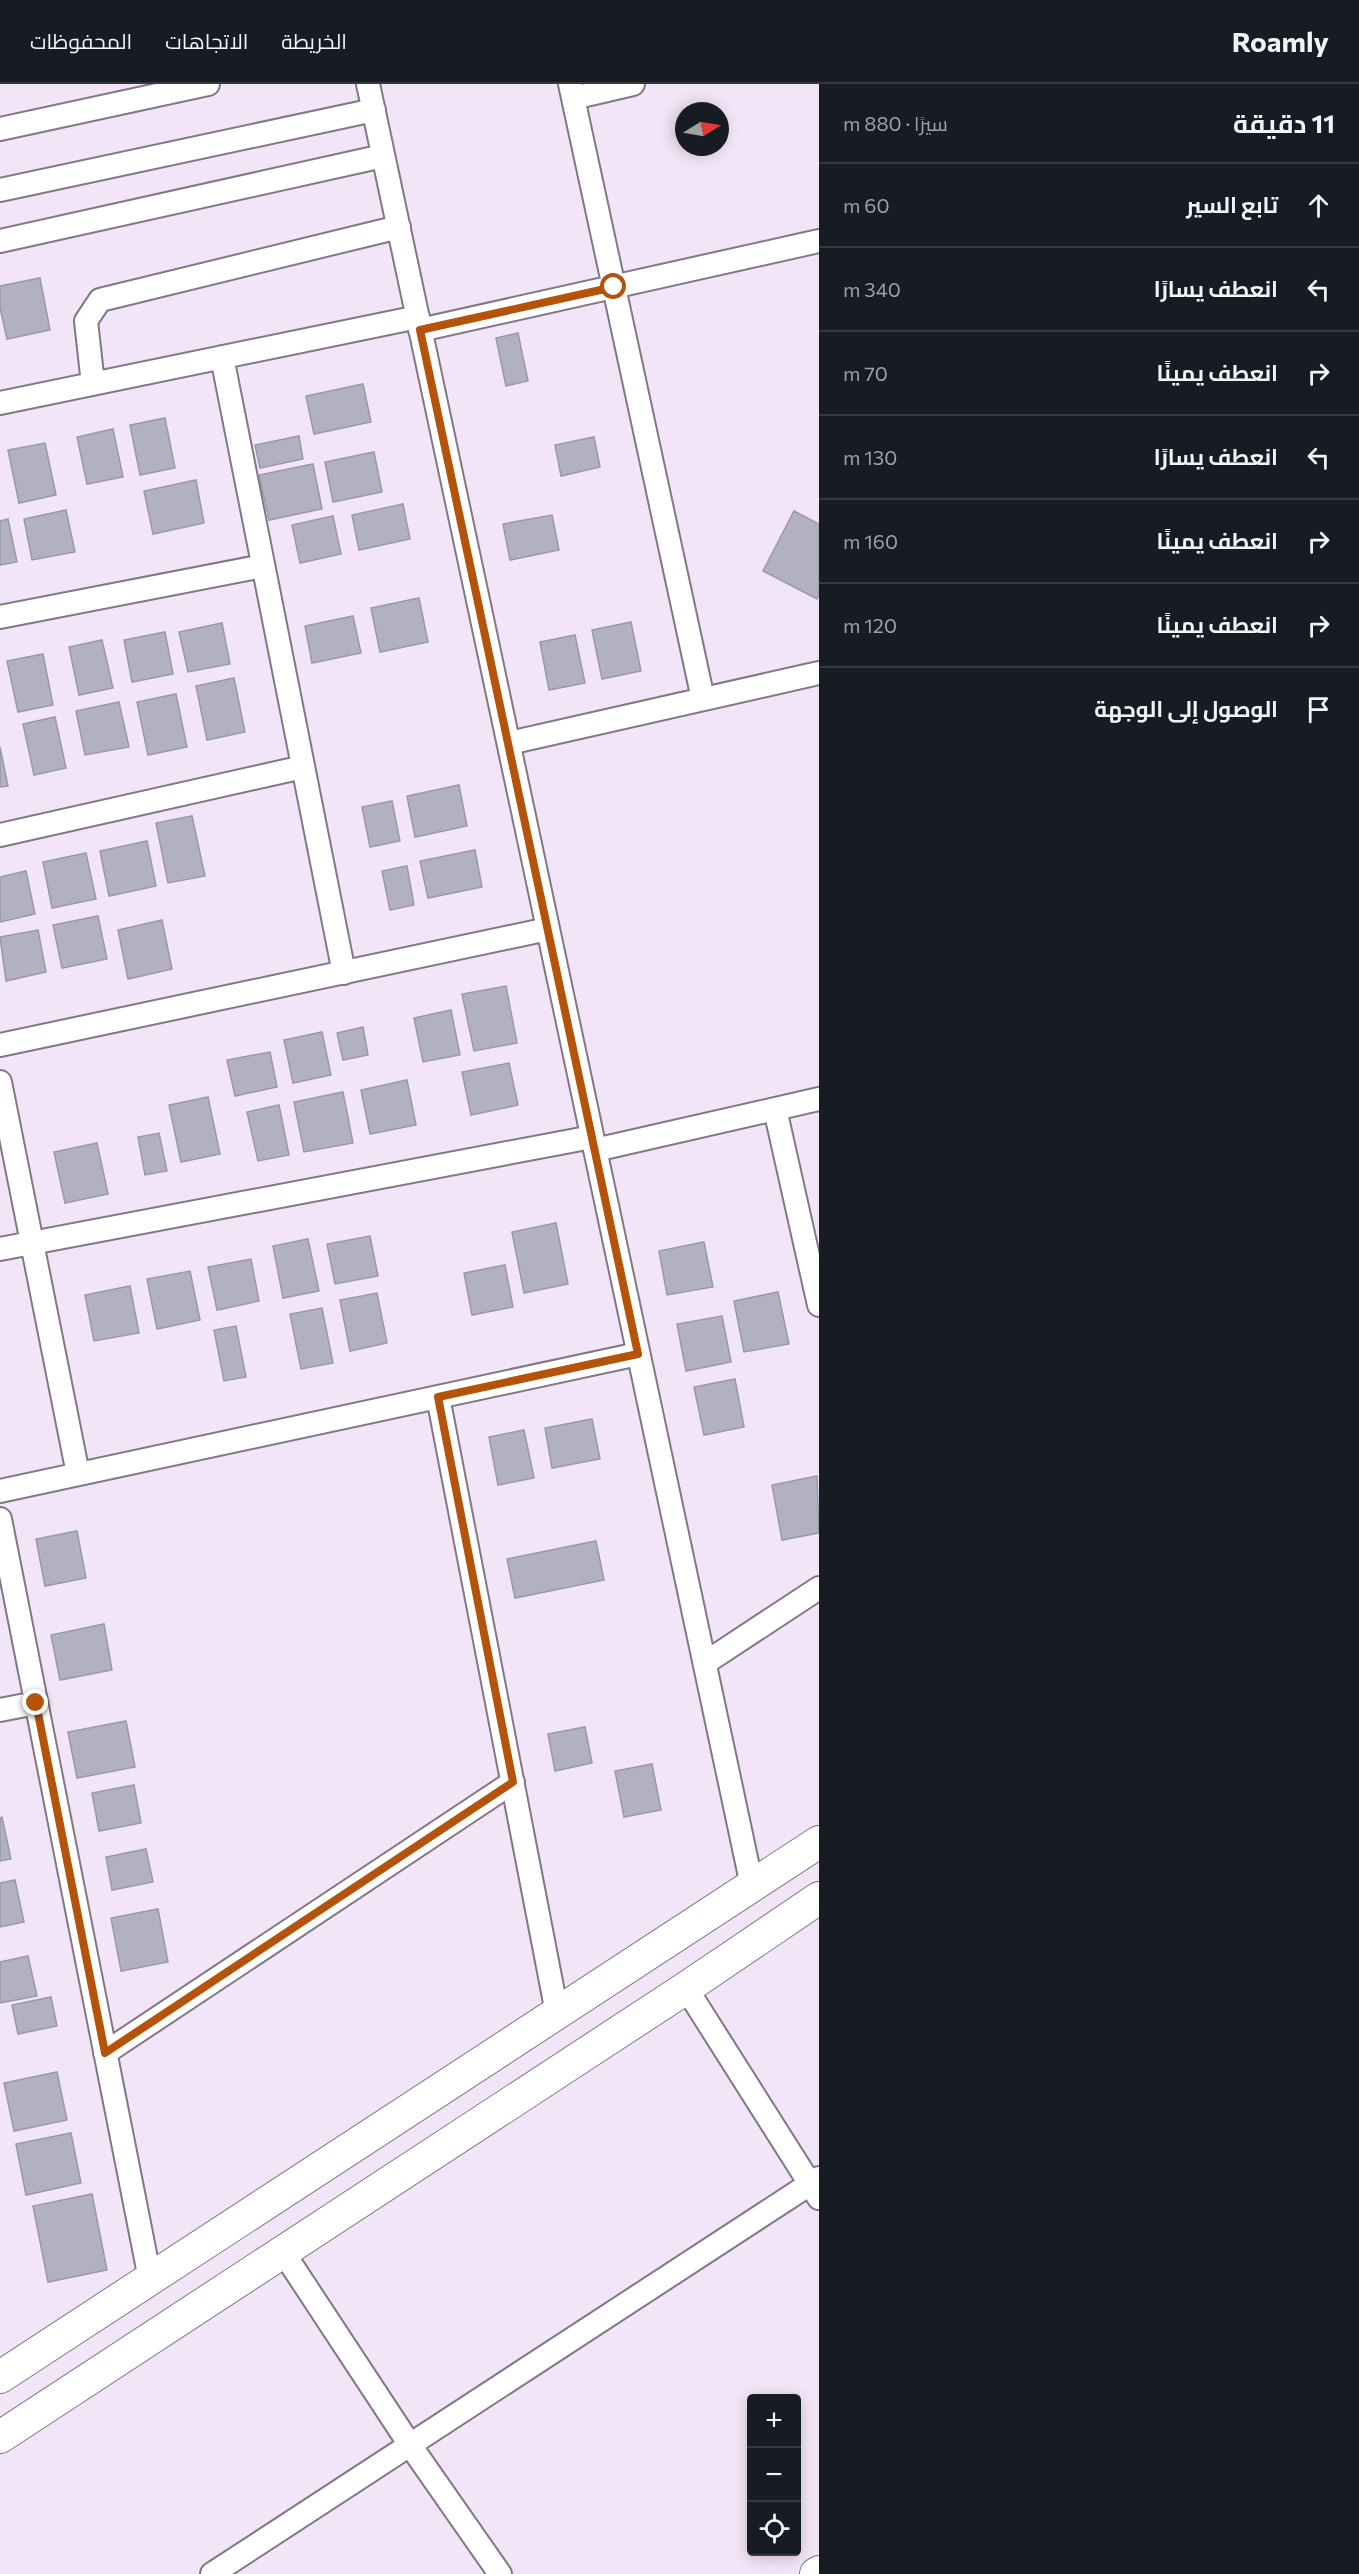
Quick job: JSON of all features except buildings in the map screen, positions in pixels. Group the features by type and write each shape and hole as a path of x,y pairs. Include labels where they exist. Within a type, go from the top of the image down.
{"street":[{"path":"0,129 208,84"},
{"path":"368,84 752,1886"},
{"path":"633,84 571,91 703,699"},
{"path":"0,190 374,110"},
{"path":"0,241 383,156"},
{"path":"93,384 86,321 100,300 399,227"},
{"path":"0,403 222,357 419,324 614,287 819,241"},
{"path":"222,357 344,972"},
{"path":"0,617 263,566"},
{"path":"508,743 819,673"},
{"path":"0,835 303,767"},
{"path":"0,1045 548,929"},
{"path":"0,1082 78,1474"},
{"path":"0,1249 594,1143 819,1099"},
{"path":"775,1109 819,1305"},
{"path":"0,1491 638,1354"},
{"path":"438,1397 557,2013"},
{"path":"0,1519 150,2279"},
{"path":"705,1663 819,1588"},
{"path":"0,1710 36,1703"},
{"path":"105,2053 513,1782"},
{"path":"0,2377 819,1842"},
{"path":"0,2437 686,1989 819,1898"},
{"path":"212,2574 816,2187 686,1989"},
{"path":"283,2252 410,2445 500,2574"}],"route":[{"path":"36,1703 105,2053 513,1782 438,1397 638,1354 420,330 614,287"}]}
